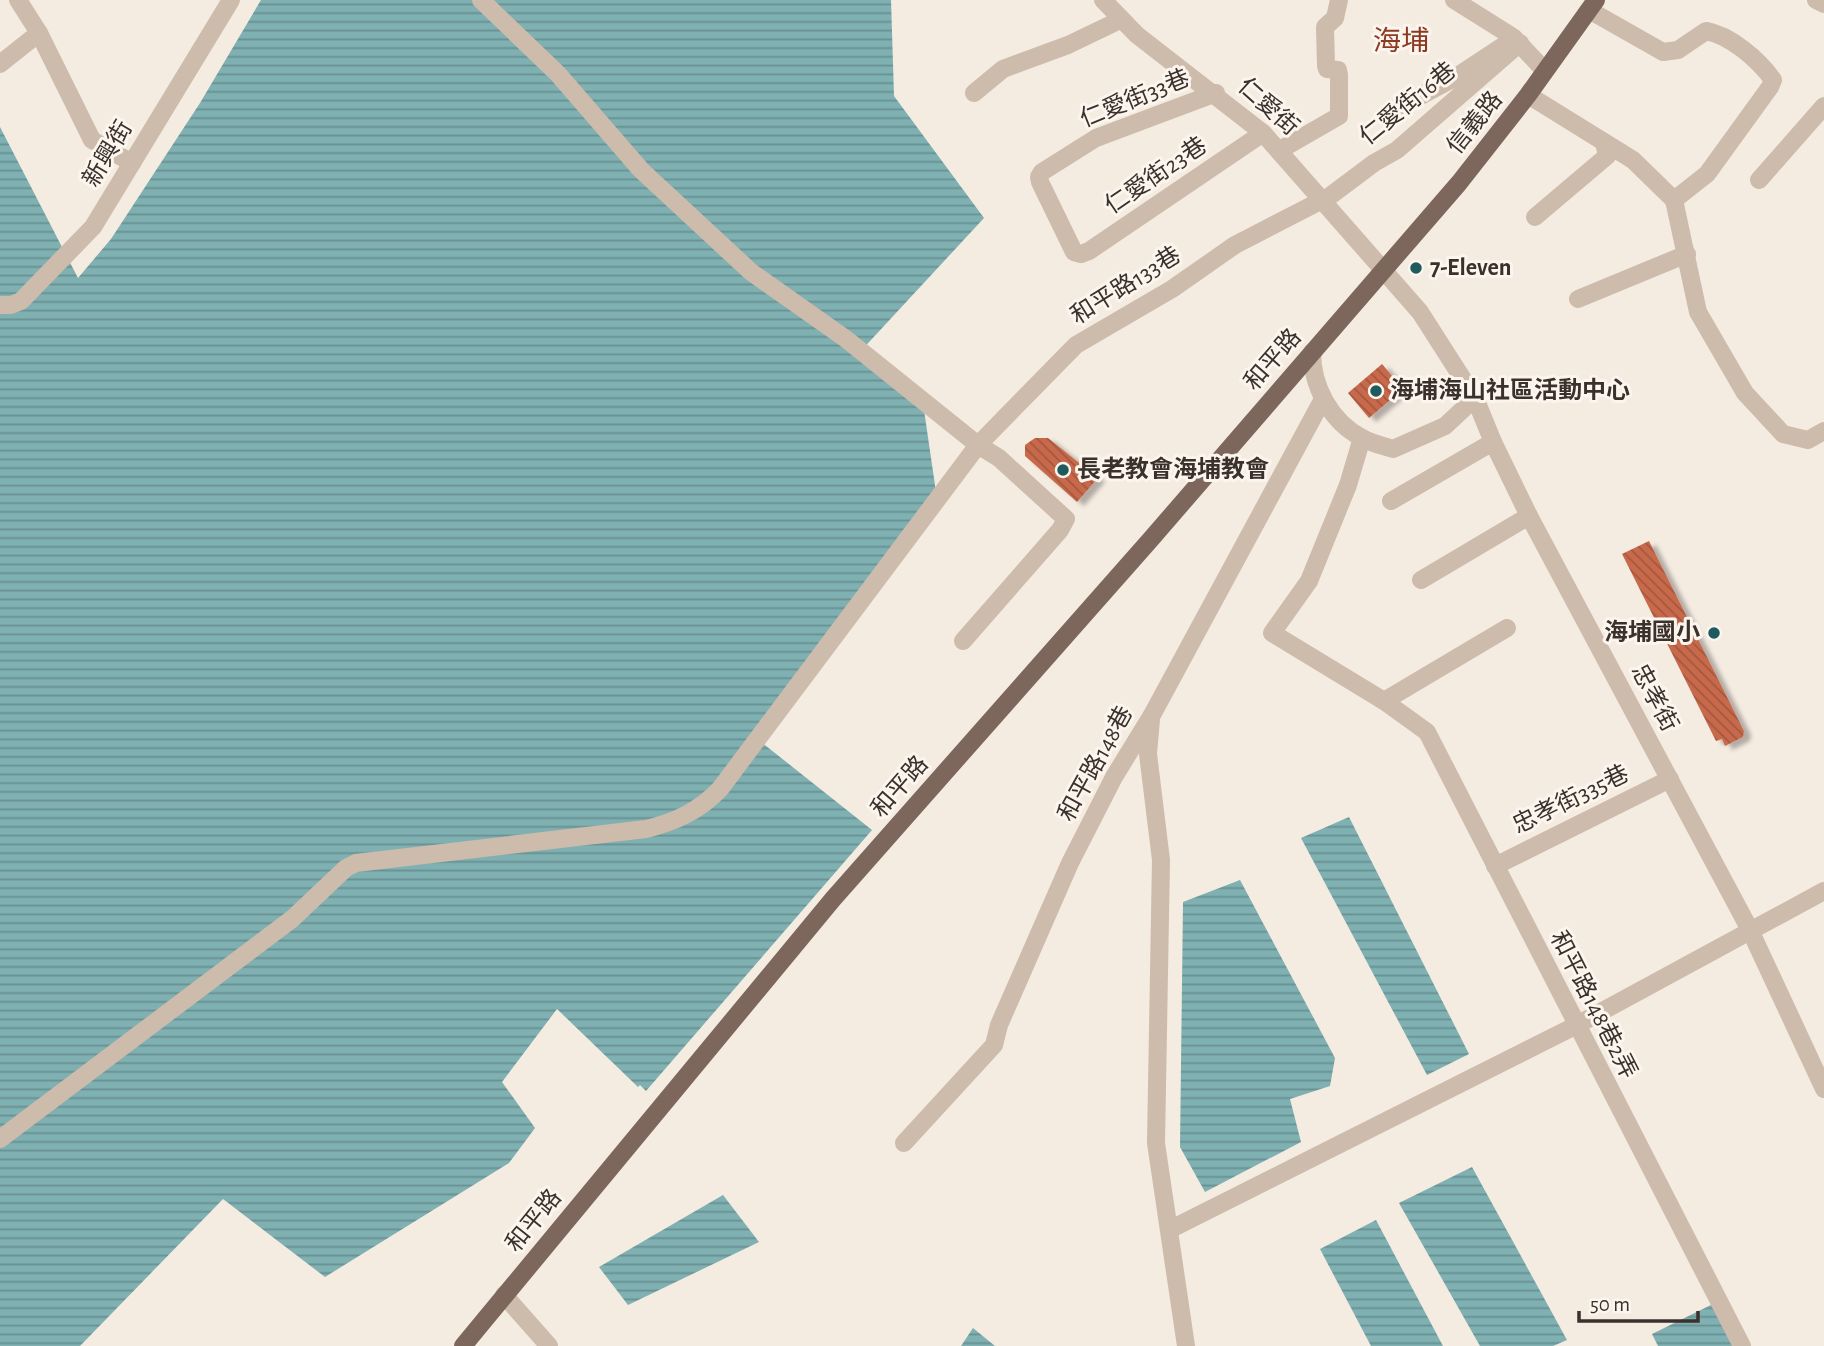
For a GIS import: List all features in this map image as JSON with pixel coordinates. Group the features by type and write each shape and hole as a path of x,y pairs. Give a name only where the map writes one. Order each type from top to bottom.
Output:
{"main road":[{"name":"信義路","path":"1384,268 1459,183 1528,95 1592,5"},
{"name":"和平路","path":"463,1346 833,899 1384,268"}],"street":[{"path":"18,0 39,33 92,140 132,163"},
{"name":"新興街","path":"0,305 21,301 65,259 93,227 231,0"},
{"path":"481,0 558,74 641,170 751,272 846,339 978,445 999,458 1066,519 1060,530 963,641"},
{"name":"仁愛街","path":"1102,0 1120,20 1216,93 1263,133 1384,268"},
{"name":"仁愛街16巷","path":"1280,150 1339,116 1339,75 1338,70 1327,69 1326,66 1325,27 1335,18 1339,0"},
{"path":"1454,0 1516,40 1545,70"},
{"path":"1816,0 1824,4"},
{"path":"1592,5 1663,52 1678,50 1706,30 1717,33 1757,62 1773,80 1770,88 1707,174 1674,200"},
{"path":"974,93 1003,69 1068,45 1120,20"},
{"path":"0,64 39,33"},
{"path":"1392,111 1456,77 1516,40"},
{"name":"仁愛街16巷","path":"1323,200 1397,150 1516,40"},
{"name":"仁愛街33巷","path":"1074,252 1038,177 1042,172 1096,138 1216,93"},
{"path":"1528,95 1644,168 1674,200 1698,312 1745,393 1783,434 1816,436"},
{"path":"1759,180 1824,106"},
{"name":"仁愛街23巷","path":"1074,252 1081,254 1088,251 1263,133"},
{"path":"1535,217 1607,156 1604,142"},
{"name":"和平路133巷","path":"0,1139 292,919 346,868 356,863 646,829 669,824 694,811 720,789 978,445 1092,333 1172,289 1235,245 1323,200"},
{"path":"1578,299 1687,254"},
{"name":"忠孝街","path":"1384,268 1420,312 1475,398 1493,442 1530,516 1750,930 1824,1089"},
{"path":"1312,352 1315,385 1340,420 1362,438 1393,449 1445,426 1475,398"},
{"name":"和平路148巷","path":"904,1143 995,1045 999,1024 1070,863 1114,777 1152,715 1323,399"},
{"name":"和平路148巷2弄","path":"1362,438 1348,485 1310,581 1272,633 1384,701 1427,732 1445,761 1575,1026 1742,1346"},
{"path":"1391,501 1493,442"},
{"path":"1421,580 1530,516"},
{"path":"1384,701 1507,628"},
{"path":"1152,715 1148,754 1161,860 1156,1143 1171,1229 1186,1346"},
{"name":"忠孝街335巷","path":"1495,866 1670,779"},
{"path":"1171,1229 1575,1026 1824,891"},
{"path":"504,1296 549,1346"}],"water":[{"path":"261,0 891,0 894,96 984,218 858,354 924,410 936,492 756,738 872,830 646,1091 640,1085 638,1087 557,1009 502,1082 535,1128 509,1163 325,1277 223,1199 80,1346 0,1346 0,127 78,278 111,239 200,103"},
{"path":"1349,817 1469,1054 1427,1075 1301,838"},
{"path":"1240,880 1335,1058 1330,1086 1290,1099 1301,1142 1205,1192 1180,1147 1183,902"},
{"path":"1472,1167 1567,1340 1553,1346 1480,1346 1399,1203"},
{"path":"723,1195 759,1242 628,1305 599,1267"},
{"path":"1376,1220 1443,1346 1371,1346 1320,1249"},
{"path":"1719,1301 1737,1346 1658,1346 1652,1334"},
{"path":"973,1328 995,1346 961,1346"}],"building":[{"name":"海埔海山社區活動中心","path":"1382,364 1403,389 1369,418 1348,393"},
{"name":"長老教會海埔教會","path":"1035,438 1048,438 1098,478 1077,502 1025,456 1025,445"},
{"path":"1649,541 1744,731 1743,737 1725,746 1722,739 1716,741 1622,554"}],"place":[{"name":"7-Eleven","path":"1416,268"},
{"name":"海埔海山社區活動中心","path":"1376,391"},
{"name":"長老教會海埔教會","path":"1063,470"},
{"name":"海埔國小","path":"1714,633"}],"district":[{"name":"海埔","path":"1401,42"}]}
